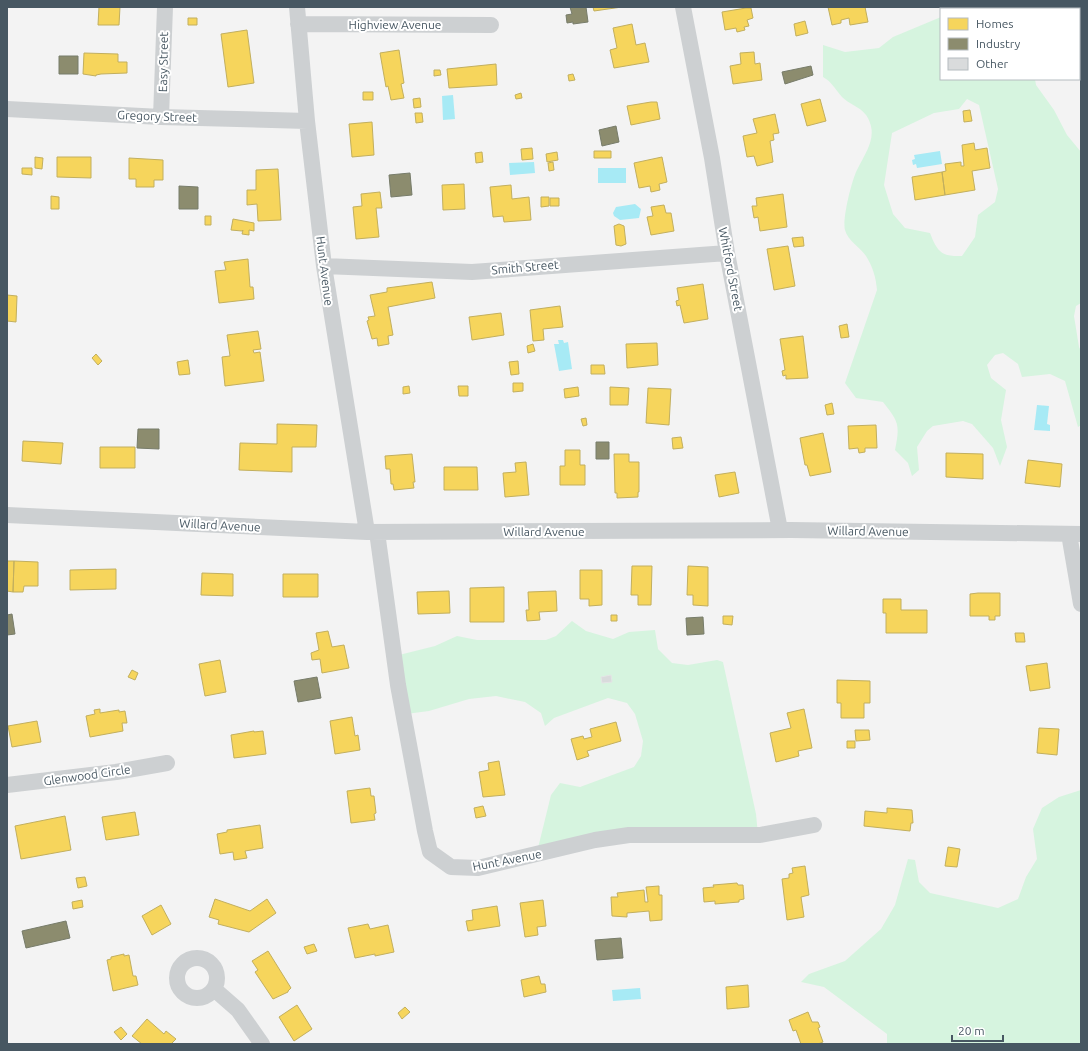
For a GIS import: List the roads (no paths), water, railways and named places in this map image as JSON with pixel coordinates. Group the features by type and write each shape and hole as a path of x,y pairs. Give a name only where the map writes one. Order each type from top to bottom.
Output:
{"street":[{"name":"Easy Street","path":"161,117 165,7"},
{"name":"Hunt Avenue","path":"297,7 307,121 324,266 398,685 430,852 451,867 478,868 588,842 629,835 760,835 814,825"},
{"name":"Whitford Street","path":"683,7 712,158 727,253 780,530"},
{"name":"Highview Avenue","path":"298,24 492,25"},
{"name":"Gregory Street","path":"7,109 161,117 307,121"},
{"name":"Smith Street","path":"324,266 472,272 727,253"},
{"name":"Willard Avenue","path":"7,515 372,532 780,530 1075,534"},
{"path":"1075,534 1081,604"},
{"name":"Glenwood Circle","path":"7,785 116,772 167,763"},
{"path":"214,989 238,1010 262,1044"}],"water":[{"path":"453,95 455,119 443,120 442,96"},
{"path":"940,151 942,164 917,168 916,164 913,165 912,160 915,159 914,155"},
{"path":"534,162 535,173 510,175 509,163"},
{"path":"598,168 626,168 626,183 598,183"},
{"path":"635,204 641,209 639,218 620,220 614,216 613,213 616,207"},
{"path":"558,340 563,340 564,343 568,342 572,369 559,371 554,344 559,344"},
{"path":"1037,405 1049,406 1047,424 1050,425 1050,431 1034,430"},
{"path":"640,988 641,999 613,1001 612,990"}]}
